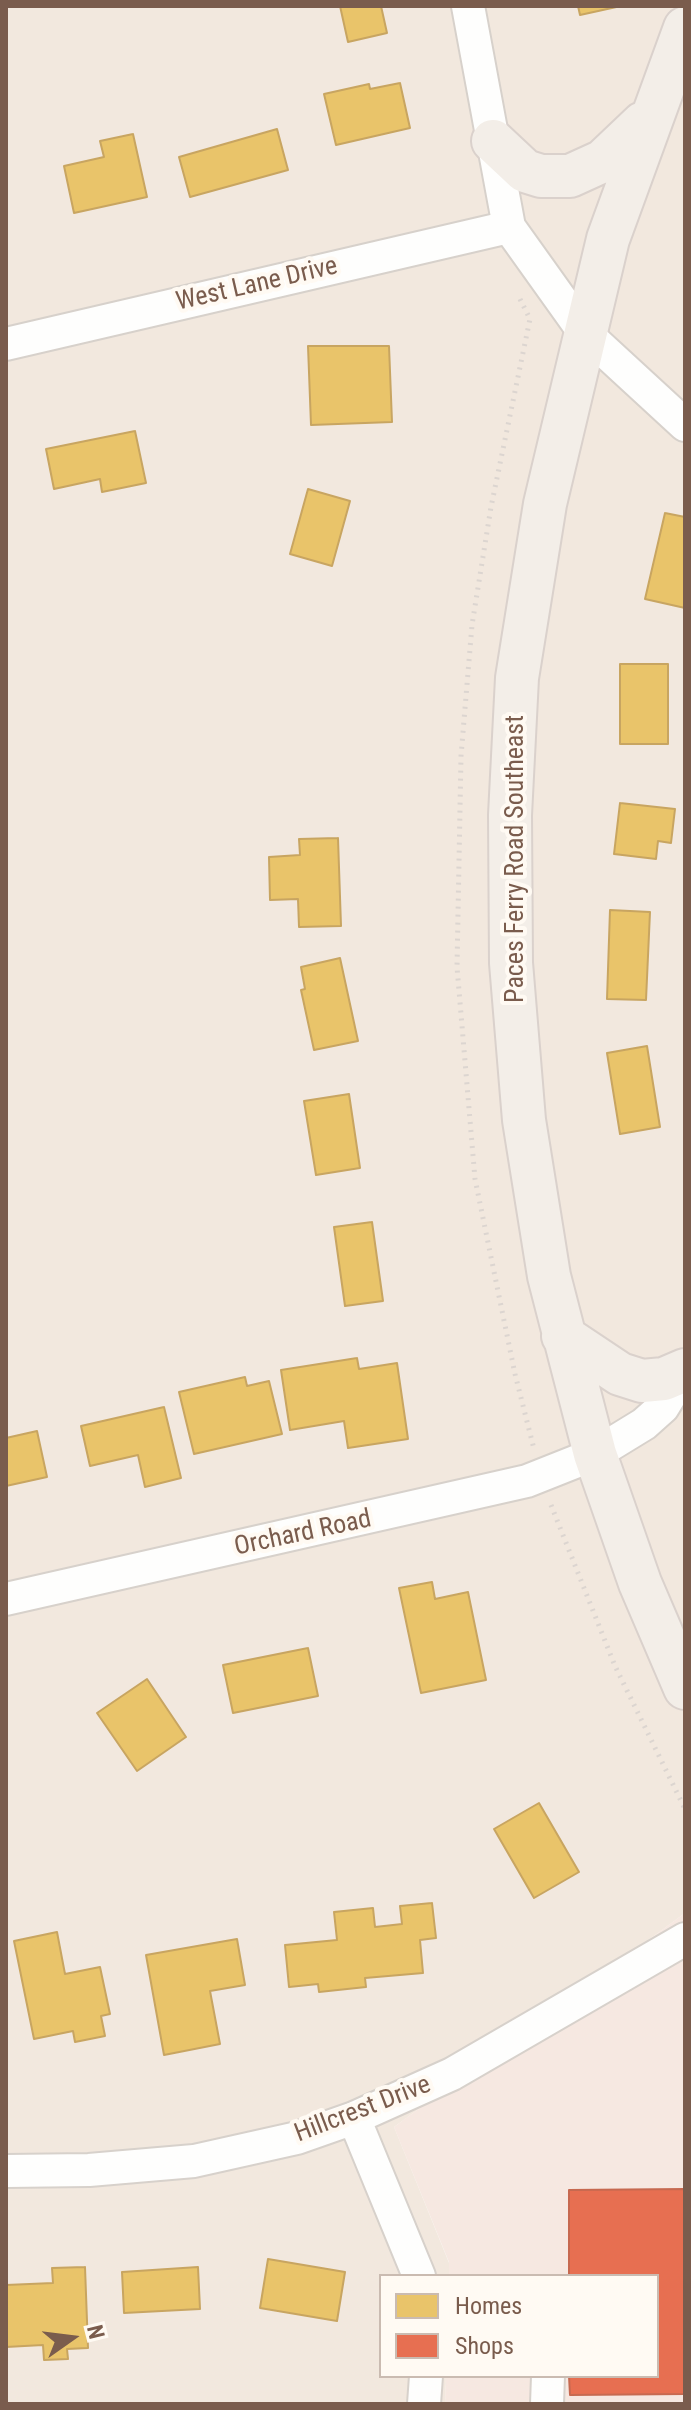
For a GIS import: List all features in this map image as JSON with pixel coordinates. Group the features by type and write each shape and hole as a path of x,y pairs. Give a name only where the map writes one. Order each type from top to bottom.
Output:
{"main road":[{"name":"Paces Ferry Road Southeast","path":"685,28 608,239 584,332 529,590 517,678 510,815 511,963 524,1120 549,1276 595,1454 640,1583 685,1688"},
{"path":"493,141 525,171 541,176 570,176 603,161 650,117"},
{"path":"563,1336 620,1374 642,1381 664,1379 685,1371"}],"street":[{"path":"468,6 509,227 584,332 685,425"},
{"name":"West Lane Drive","path":"6,344 509,227"},
{"name":"Orchard Road","path":"6,1599 503,1489 595,1454 644,1424 663,1407 685,1371"},
{"name":"Hillcrest Drive","path":"6,2171 89,2170 194,2161 297,2138 354,2118 452,2074 685,1939"},
{"path":"354,2118 418,2274"},
{"path":"424,2404 426,2378"},
{"path":"547,2404 548,2378"}],"shaded area":[{"path":"6,6 685,6 685,1913 394,2127 449,2263 449,2274 379,2274 379,2378 446,2378 445,2404 6,2404"},
{"path":"685,1913 685,2404 445,2404 446,2378 659,2378 659,2274 449,2274 449,2262 394,2127"}],"building: Homes":[{"path":"340,6 381,6 387,33 348,42"},
{"path":"578,6 621,6 580,15"},
{"path":"400,83 410,128 336,145 324,94 369,84 370,89"},
{"path":"277,129 288,170 190,197 179,157"},
{"path":"133,134 147,197 74,213 64,166 104,157 100,141"},
{"path":"308,346 389,346 392,422 311,425"},
{"path":"135,431 146,483 102,492 100,479 54,489 46,449"},
{"path":"308,489 350,501 332,566 290,554"},
{"path":"665,513 685,517 685,608 645,599"},
{"path":"620,664 668,664 668,744 620,744"},
{"path":"620,803 675,809 671,843 658,841 656,859 614,854"},
{"path":"338,838 341,926 299,927 298,899 270,900 269,857 300,855 299,839"},
{"path":"610,910 650,912 646,1000 607,999"},
{"path":"340,958 358,1041 314,1050 301,990 305,989 301,967"},
{"path":"647,1046 660,1127 620,1134 607,1053"},
{"path":"349,1094 360,1168 316,1175 304,1101"},
{"path":"372,1222 383,1301 345,1306 334,1227"},
{"path":"357,1358 359,1369 397,1363 408,1439 348,1448 344,1421 290,1430 281,1370"},
{"path":"245,1377 247,1386 269,1381 282,1434 194,1454 179,1392"},
{"path":"164,1407 181,1478 145,1487 138,1455 90,1466 81,1426"},
{"path":"37,1431 47,1477 6,1486 6,1438"},
{"path":"432,1582 435,1599 468,1592 486,1680 421,1693 399,1588"},
{"path":"308,1648 318,1696 233,1713 223,1665"},
{"path":"147,1679 186,1737 137,1771 97,1713"},
{"path":"539,1803 579,1872 534,1898 494,1829"},
{"path":"432,1903 436,1938 420,1940 423,1973 365,1978 366,1987 319,1992 318,1984 289,1987 285,1945 337,1940 334,1912 373,1908 375,1927 402,1924 400,1906"},
{"path":"57,1932 65,1974 100,1967 110,2014 101,2016 105,2036 75,2042 73,2031 34,2039 14,1941"},
{"path":"237,1939 245,1985 210,1991 220,2044 164,2055 146,1955"},
{"path":"268,2259 345,2272 337,2321 260,2308"},
{"path":"85,2267 88,2348 67,2349 68,2359 44,2360 43,2345 6,2347 6,2285 53,2283 52,2268"},
{"path":"198,2267 200,2309 124,2313 122,2272"}],"building: Shops":[{"path":"685,2189 685,2394 570,2395 569,2378 659,2378 659,2274 569,2274 569,2190"}]}
